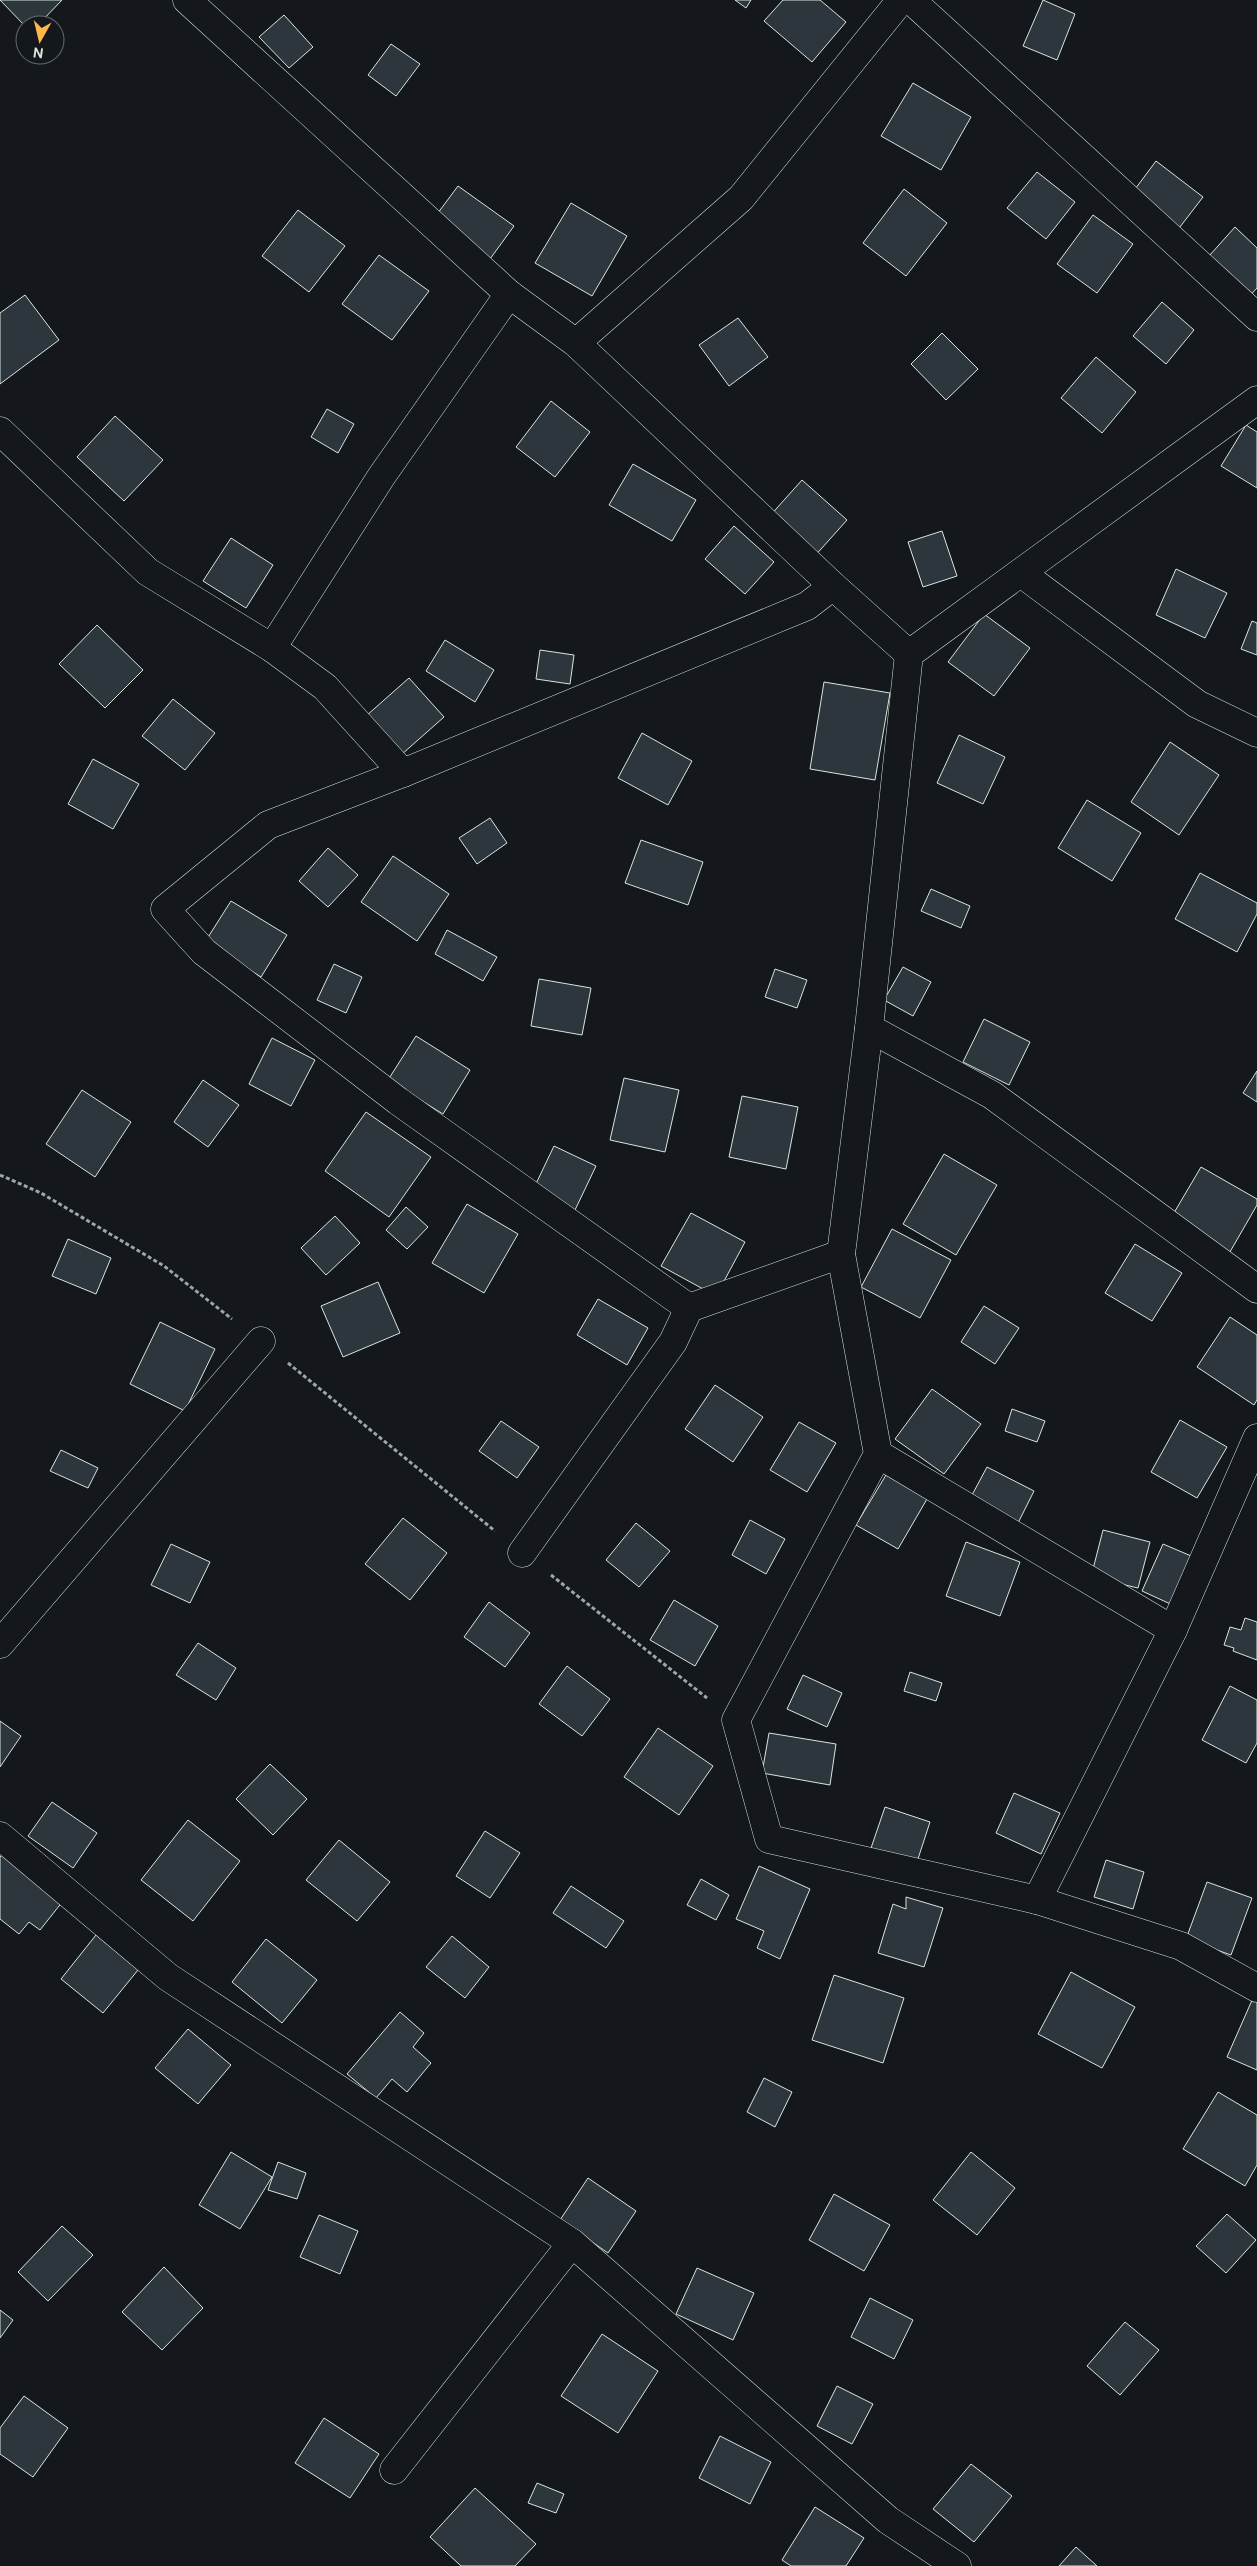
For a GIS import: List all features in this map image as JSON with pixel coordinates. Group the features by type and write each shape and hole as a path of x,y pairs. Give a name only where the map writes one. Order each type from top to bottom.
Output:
{"street":[{"path":"187,0 509,294 576,343 833,586 909,654"},
{"path":"576,343 741,198 901,0"},
{"path":"911,0 1257,317"},
{"path":"272,648 381,477 509,294"},
{"path":"1257,400 909,654 869,1028 841,1254 878,1454 736,1720 769,1839 1037,1900 1181,1946 1257,1988"},
{"path":"0,431 148,572 272,648 325,687 403,773"},
{"path":"1021,573 1198,704 1257,733"},
{"path":"689,1308 398,1101 204,952 165,909 268,825 403,773 807,606 833,586"},
{"path":"869,1028 992,1095 1257,1289"},
{"path":"522,1553 673,1342 689,1308 841,1254"},
{"path":"0,1644 260,1341"},
{"path":"1037,1900 1173,1630 1257,1438"},
{"path":"878,1454 1173,1630"},
{"path":"0,1836 168,1977 572,2243 888,2520 957,2566"},
{"path":"394,2470 572,2243"}],"path":[{"path":"0,1175 40,1193 164,1266 260,1341 522,1553 736,1720"}],"building":[{"path":"0,0 62,0 48,15 15,16"},
{"path":"735,0 751,0 746,8"},
{"path":"783,0 820,0 846,22 812,62 764,21"},
{"path":"1043,0 1075,14 1057,60 1023,46"},
{"path":"284,15 313,47 289,68 259,37"},
{"path":"391,44 420,64 396,96 368,75"},
{"path":"913,83 971,117 941,170 881,136"},
{"path":"1156,161 1203,197 1173,236 1127,200"},
{"path":"1037,172 1075,202 1046,239 1007,208"},
{"path":"458,186 514,226 482,270 426,229"},
{"path":"904,189 947,223 906,276 863,243"},
{"path":"571,203 627,236 592,296 535,263"},
{"path":"298,210 345,246 309,292 262,256"},
{"path":"1093,215 1133,244 1097,293 1057,264"},
{"path":"1235,227 1257,248 1257,288 1243,303 1201,265"},
{"path":"379,255 429,291 392,340 342,304"},
{"path":"25,295 59,340 0,384 0,313"},
{"path":"1162,302 1194,330 1166,364 1133,336"},
{"path":"738,318 768,357 729,386 699,345"},
{"path":"942,333 978,369 946,400 911,364"},
{"path":"1096,357 1136,392 1102,433 1061,398"},
{"path":"551,401 590,432 555,477 516,447"},
{"path":"327,409 354,424 338,453 311,437"},
{"path":"115,416 163,460 124,501 77,457"},
{"path":"1246,425 1257,432 1257,488 1221,466"},
{"path":"633,464 696,500 672,541 609,505"},
{"path":"802,480 847,520 813,558 768,518"},
{"path":"734,526 774,562 745,594 705,559"},
{"path":"942,531 957,576 923,587 908,542"},
{"path":"231,538 273,565 246,608 203,581"},
{"path":"1176,569 1227,593 1205,638 1156,615"},
{"path":"984,614 1030,648 994,696 948,662"},
{"path":"1252,621 1257,623 1257,655 1241,649"},
{"path":"97,625 143,670 105,708 59,664"},
{"path":"445,640 494,670 475,702 426,671"},
{"path":"540,650 574,655 570,684 536,679"},
{"path":"409,678 444,717 401,755 366,716"},
{"path":"824,682 890,693 875,780 810,769"},
{"path":"173,699 215,733 185,770 142,736"},
{"path":"642,733 692,761 668,805 618,778"},
{"path":"959,735 1005,757 983,804 937,783"},
{"path":"1170,742 1219,775 1179,835 1131,802"},
{"path":"93,759 139,784 113,829 68,804"},
{"path":"1087,800 1141,833 1112,881 1058,848"},
{"path":"490,818 507,843 477,864 459,838"},
{"path":"641,840 703,862 688,905 625,883"},
{"path":"328,848 358,875 328,907 299,881"},
{"path":"393,856 449,894 417,941 361,902"},
{"path":"1200,873 1257,903 1257,914 1237,952 1175,919"},
{"path":"931,889 970,906 961,928 921,911"},
{"path":"231,901 287,935 261,977 205,942"},
{"path":"447,930 497,957 483,981 435,954"},
{"path":"334,964 362,977 346,1013 317,1000"},
{"path":"903,967 931,982 913,1016 884,1000"},
{"path":"775,969 807,980 797,1008 765,997"},
{"path":"539,979 591,988 582,1035 531,1026"},
{"path":"984,1019 1030,1042 1009,1085 963,1062"},
{"path":"416,1036 470,1070 443,1114 388,1080"},
{"path":"272,1038 315,1060 291,1106 249,1084"},
{"path":"1257,1071 1257,1102 1243,1093"},
{"path":"624,1078 679,1090 665,1152 610,1140"},
{"path":"203,1080 239,1105 208,1147 174,1122"},
{"path":"82,1090 131,1122 95,1177 46,1144"},
{"path":"742,1096 798,1107 786,1169 729,1157"},
{"path":"366,1112 431,1157 389,1217 325,1171"},
{"path":"554,1146 596,1166 575,1210 533,1190"},
{"path":"944,1154 997,1185 956,1255 903,1224"},
{"path":"1201,1167 1257,1199 1257,1205 1227,1257 1168,1223"},
{"path":"467,1204 518,1234 484,1293 432,1263"},
{"path":"406,1207 428,1227 407,1249 386,1230"},
{"path":"691,1213 745,1242 716,1296 661,1266"},
{"path":"335,1216 360,1243 326,1275 301,1248"},
{"path":"892,1229 951,1260 920,1318 861,1287"},
{"path":"68,1239 111,1258 96,1294 52,1276"},
{"path":"1135,1244 1182,1273 1152,1321 1105,1293"},
{"path":"378,1282 400,1333 343,1357 321,1306"},
{"path":"598,1299 648,1328 627,1365 577,1335"},
{"path":"984,1306 1019,1328 995,1364 961,1342"},
{"path":"1230,1317 1257,1335 1257,1400 1254,1405 1197,1367"},
{"path":"160,1322 215,1349 185,1411 130,1384"},
{"path":"715,1385 763,1417 733,1462 685,1429"},
{"path":"932,1389 981,1424 944,1474 895,1439"},
{"path":"1012,1409 1045,1421 1037,1442 1005,1431"},
{"path":"1180,1420 1227,1447 1197,1498 1151,1472"},
{"path":"501,1421 539,1447 517,1478 479,1451"},
{"path":"799,1422 836,1443 807,1492 770,1470"},
{"path":"61,1450 98,1468 88,1488 50,1471"},
{"path":"987,1467 1034,1491 1012,1535 964,1510"},
{"path":"886,1475 927,1499 898,1549 856,1525"},
{"path":"403,1518 447,1553 410,1600 365,1564"},
{"path":"750,1520 785,1539 766,1574 732,1555"},
{"path":"636,1523 670,1551 639,1587 606,1560"},
{"path":"1103,1530 1150,1542 1138,1588 1091,1577"},
{"path":"966,1542 1020,1562 1000,1616 946,1596"},
{"path":"171,1544 210,1562 190,1603 151,1585"},
{"path":"1163,1544 1210,1564 1188,1612 1142,1591"},
{"path":"674,1600 718,1626 695,1666 650,1640"},
{"path":"489,1602 530,1633 505,1667 464,1637"},
{"path":"1245,1618 1257,1622 1257,1660 1233,1651 1234,1648 1224,1645 1230,1627 1241,1630"},
{"path":"198,1643 236,1668 216,1700 176,1675"},
{"path":"567,1666 610,1699 582,1736 539,1704"},
{"path":"910,1672 942,1683 936,1701 904,1691"},
{"path":"803,1675 842,1693 827,1727 787,1709"},
{"path":"1230,1686 1257,1700 1257,1743 1246,1763 1202,1740"},
{"path":"0,1721 21,1736 0,1767"},
{"path":"658,1728 713,1766 679,1815 624,1777"},
{"path":"769,1733 836,1744 830,1785 762,1773"},
{"path":"270,1764 307,1799 273,1835 236,1799"},
{"path":"1014,1793 1060,1813 1041,1854 996,1833"},
{"path":"52,1802 97,1833 73,1868 28,1836"},
{"path":"885,1807 930,1822 915,1868 869,1854"},
{"path":"188,1820 240,1861 193,1921 141,1880"},
{"path":"485,1831 520,1853 490,1898 456,1876"},
{"path":"339,1840 390,1882 357,1921 306,1880"},
{"path":"2,1855 63,1901 40,1930 29,1922 19,1934 0,1919 0,1857"},
{"path":"1106,1860 1144,1872 1133,1909 1094,1897"},
{"path":"759,1866 810,1889 780,1959 757,1948 764,1931 736,1919"},
{"path":"701,1879 729,1895 716,1920 687,1905"},
{"path":"1207,1882 1252,1898 1231,1955 1186,1939"},
{"path":"571,1886 624,1921 606,1948 553,1913"},
{"path":"906,1897 943,1908 924,1967 878,1953 893,1904 906,1909"},
{"path":"96,1935 138,1970 103,2013 61,1979"},
{"path":"452,1936 489,1967 465,1998 426,1967"},
{"path":"266,1939 317,1980 282,2023 232,1982"},
{"path":"1071,1972 1135,2007 1102,2068 1038,2034"},
{"path":"834,1975 904,1998 883,2063 812,2040"},
{"path":"1253,1998 1257,2000 1257,2070 1227,2057"},
{"path":"400,2012 424,2033 413,2047 431,2063 407,2092 392,2079 376,2098 347,2074"},
{"path":"188,2029 231,2065 198,2104 155,2068"},
{"path":"764,2078 792,2092 775,2127 747,2112"},
{"path":"1218,2092 1257,2115 1257,2165 1245,2186 1183,2149"},
{"path":"231,2152 272,2177 240,2229 199,2205"},
{"path":"971,2152 1015,2188 977,2235 933,2200"},
{"path":"278,2162 306,2173 297,2199 268,2190"},
{"path":"588,2178 636,2211 608,2253 560,2220"},
{"path":"834,2194 890,2225 864,2271 809,2240"},
{"path":"1227,2214 1256,2240 1226,2273 1196,2246"},
{"path":"319,2215 358,2231 340,2274 300,2257"},
{"path":"62,2226 93,2255 48,2301 18,2272"},
{"path":"164,2267 203,2308 162,2350 122,2312"},
{"path":"697,2268 754,2293 733,2340 676,2314"},
{"path":"870,2298 913,2320 894,2359 851,2337"},
{"path":"0,2310 13,2320 0,2338"},
{"path":"1125,2322 1159,2350 1120,2395 1087,2366"},
{"path":"602,2334 658,2371 618,2433 561,2396"},
{"path":"837,2386 873,2404 852,2444 817,2426"},
{"path":"24,2396 68,2428 33,2477 0,2454 0,2428"},
{"path":"324,2418 379,2454 350,2498 295,2463"},
{"path":"720,2436 771,2462 750,2504 699,2478"},
{"path":"971,2464 1012,2496 974,2542 933,2509"},
{"path":"537,2483 564,2494 556,2513 528,2503"},
{"path":"475,2488 536,2544 515,2566 461,2566 430,2537"},
{"path":"815,2507 864,2538 846,2566 791,2566 782,2560"},
{"path":"1076,2547 1097,2566 1059,2566"}]}
